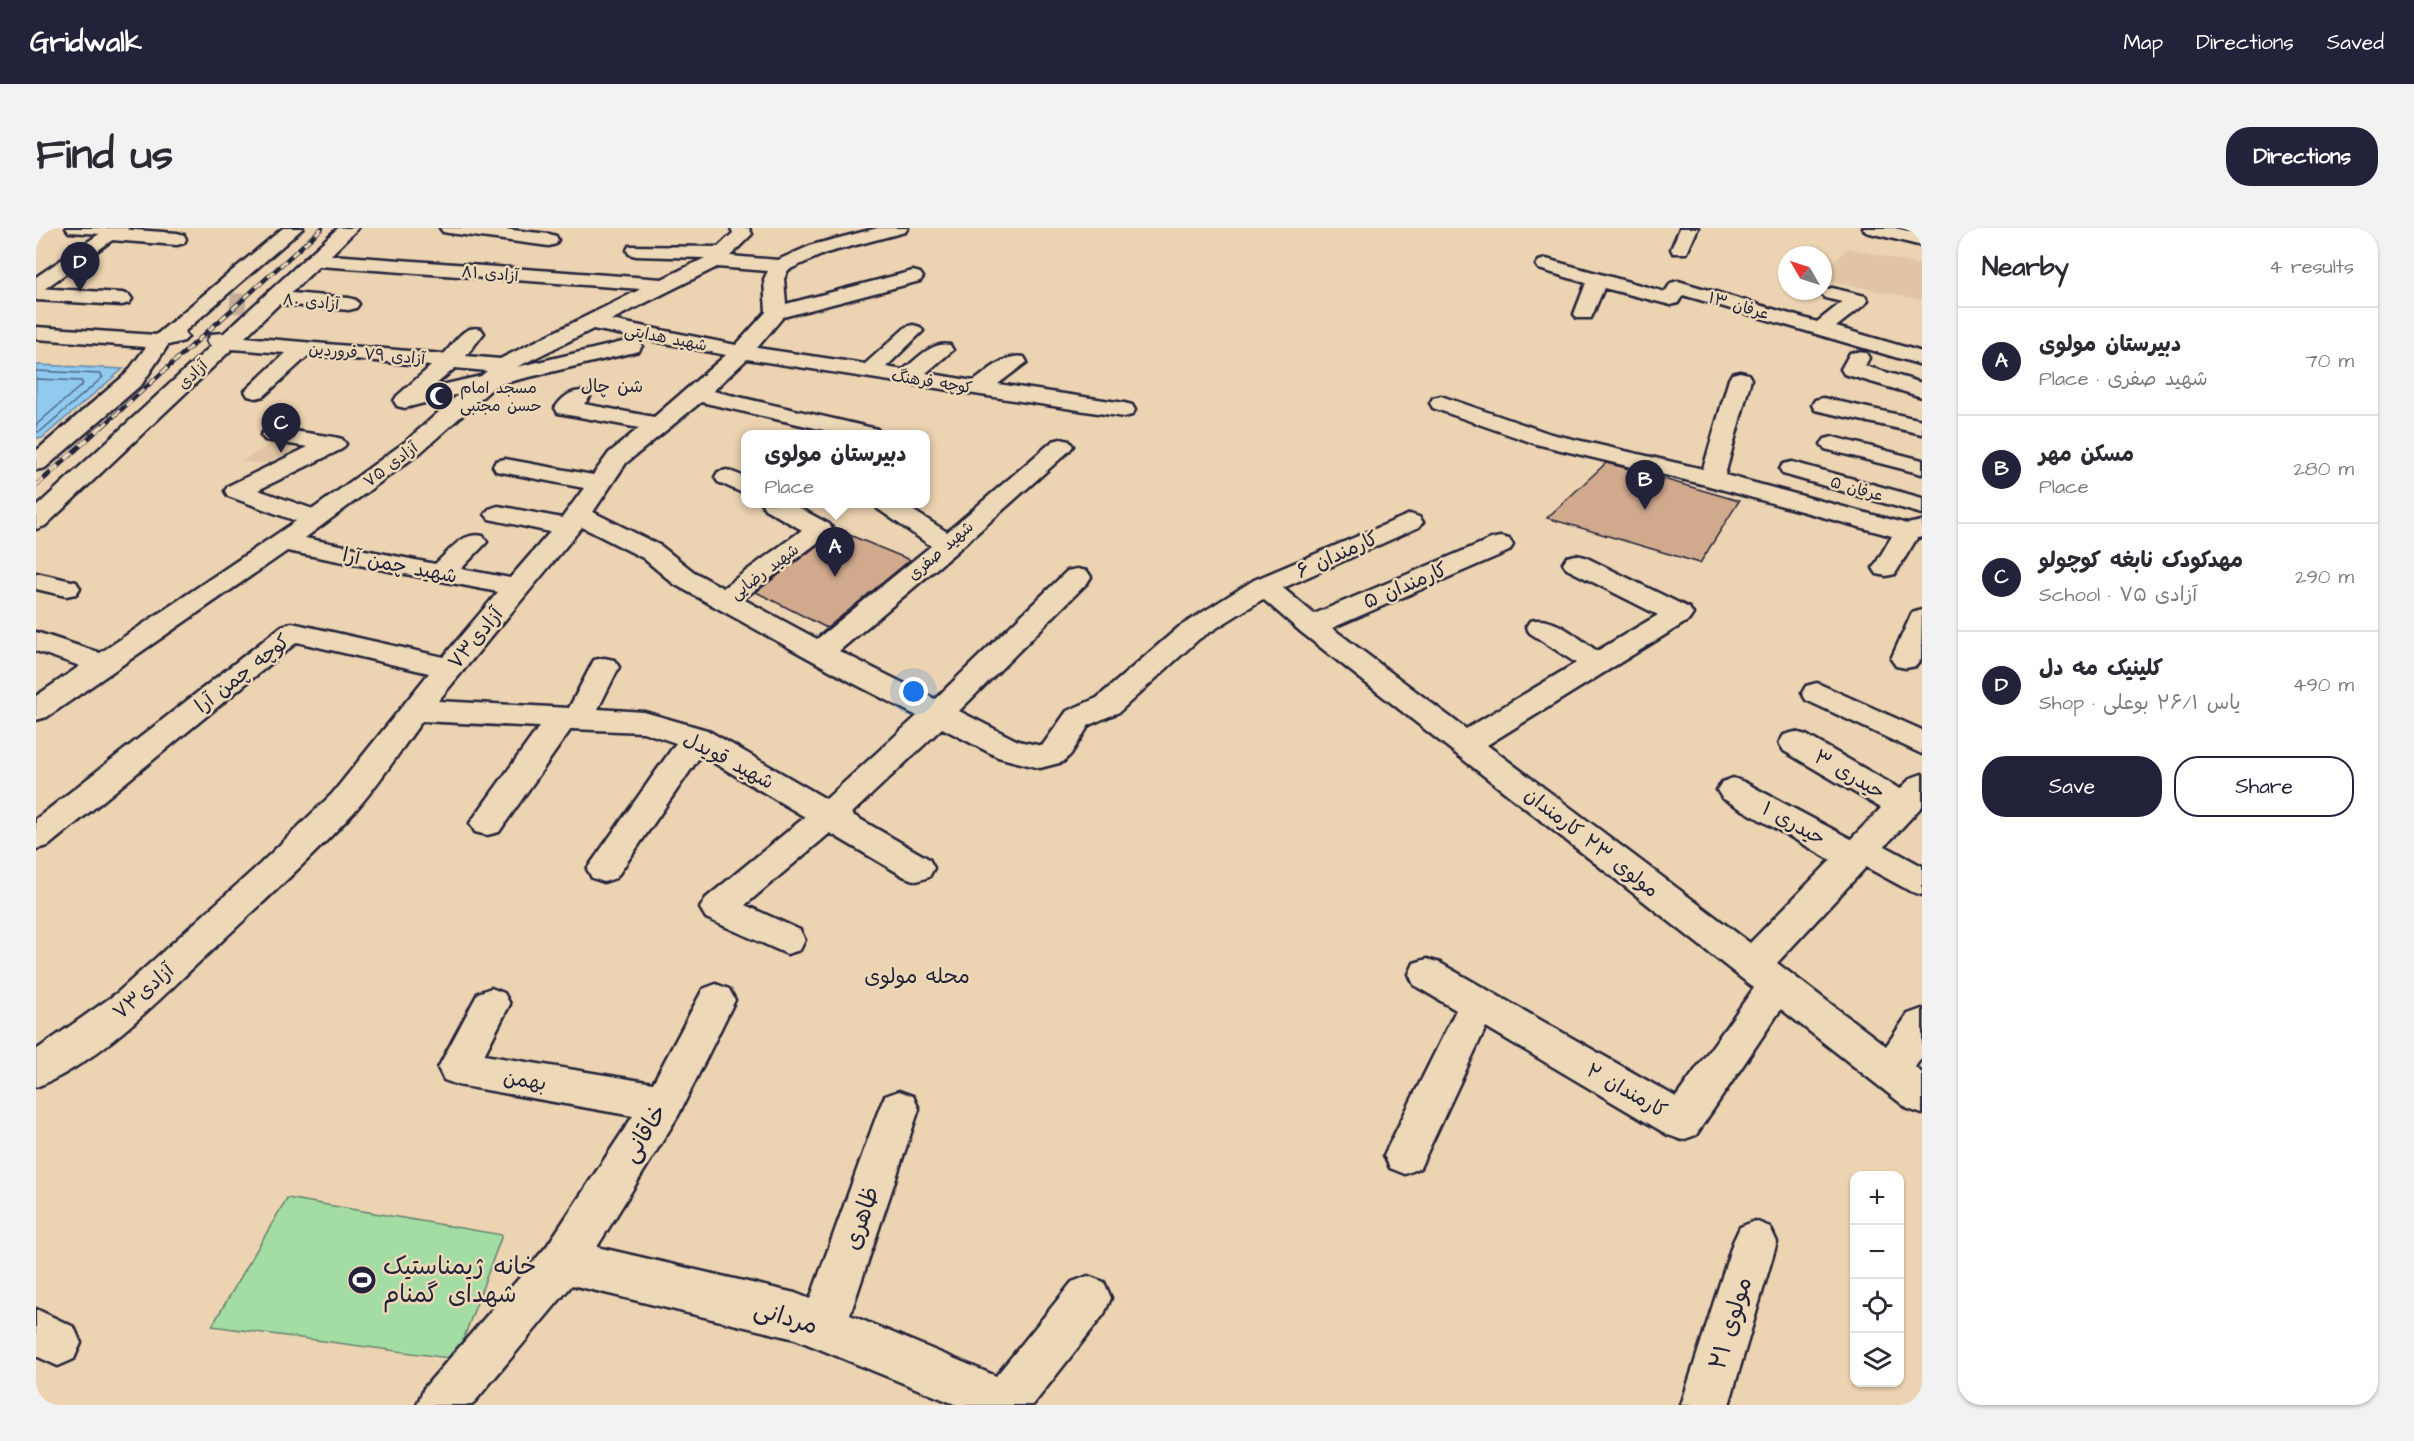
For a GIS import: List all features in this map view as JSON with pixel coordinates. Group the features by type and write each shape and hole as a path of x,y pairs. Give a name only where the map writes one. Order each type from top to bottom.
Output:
{"street":[{"path":"75,228 177,239"},
{"path":"36,463 134,379 169,339 294,228"},
{"name":"آزادی","path":"36,521 349,228"},
{"path":"449,228 549,240"},
{"path":"636,250 718,257 780,266 819,249 899,228"},
{"path":"1680,249 1689,228"},
{"path":"1872,228 1922,240"},
{"path":"36,271 107,230"},
{"path":"36,286 107,230"},
{"path":"694,237 741,232"},
{"name":"آزادی ۷۵","path":"36,710 316,519 413,447 511,361 718,257 741,232"},
{"name":"آزادی ۸۱","path":"315,260 666,285"},
{"name":"عرفان ۱۳","path":"1546,265 1597,280 1668,308 1678,287 1922,359"},
{"path":"780,266 774,279 776,313 913,277"},
{"path":"1584,314 1597,280"},
{"path":"36,294 122,299"},
{"path":"1832,294 1858,300 1878,308"},
{"name":"آزادی ۸۰","path":"274,298 349,304"},
{"path":"1821,329 1858,300"},
{"path":"36,333 169,339 210,310 238,303 251,306 218,337 218,341 228,341"},
{"name":"آزادی۷۳","path":"36,1070 60,1056 130,1004 272,873 344,802 414,710 572,521 617,458 697,394 741,352 776,313"},
{"name":"شهید هدایتی","path":"590,322 741,352"},
{"path":"870,371 913,331"},
{"path":"474,333 450,361 405,401 626,352 661,336"},
{"name":"آزادی ۷۹ فروردین","path":"228,341 506,366"},
{"path":"256,391 304,348"},
{"path":"908,377 942,350"},
{"name":"کوچه فرهنگ","path":"741,352 1124,410"},
{"path":"1858,358 1852,369 1922,390"},
{"path":"978,388 1016,362"},
{"path":"1712,479 1740,379"},
{"path":"697,394 848,430"},
{"path":"579,397 566,408 658,425"},
{"path":"1441,403 1544,440 1712,479 1914,531 1886,568"},
{"path":"1823,405 1922,427"},
{"path":"273,435 334,444 237,491 316,519"},
{"path":"1833,444 1922,467"},
{"name":"شهید صفری","path":"819,652 948,545 1060,446"},
{"path":"505,466 599,483"},
{"name":"عرفان ۵","path":"1792,469 1922,506"},
{"name":"شهید رضایی","path":"724,600 820,529 781,508"},
{"path":"893,508 948,545"},
{"path":"498,514 572,521 652,552 684,578 938,714"},
{"name":"کارمندان ۶","path":"938,714 1009,749 1040,757 1052,754 1060,746 1066,732 1078,718 1108,705 1190,633 1264,586 1410,522"},
{"name":"شهید چمن آرا","path":"283,542 517,588"},
{"path":"441,573 474,542"},
{"name":"کارمندان ۵","path":"1311,626 1500,545"},
{"path":"1464,744 1680,614 1576,563"},
{"path":"787,940 718,908 828,816 938,714 1077,577"},
{"path":"36,581 66,588"},
{"name":"مولوی ۲۳ کارمندان","path":"1264,586 1311,626 1922,1096"},
{"path":"1540,627 1597,664"},
{"name":"کوچه چمن آرا","path":"36,837 292,632 449,668"},
{"path":"36,641 104,664"},
{"path":"487,823 570,718 604,668"},
{"path":"1817,693 1922,743"},
{"name":"شهید قویدل","path":"414,710 644,722 696,738 917,867"},
{"path":"604,869 696,738"},
{"name":"حیدری ۳","path":"1795,743 1913,796"},
{"name":"حیدری ۱","path":"1733,790 1922,882"},
{"path":"1765,975 1859,853 1913,796"},
{"name":"کارمندان ۲","path":"1427,974 1682,1122 1765,975"},
{"name":"خاقانی","path":"441,1405 562,1261 664,1103 716,1000"},
{"name":"بهمن","path":"491,1004 458,1068 664,1103"},
{"path":"1405,1155 1478,1004"},
{"path":"1890,1072 1922,1025"},
{"name":"ظاهری","path":"823,1328 899,1109"},
{"name":"مولوی ۲۱","path":"1705,1405 1755,1242"},
{"name":"مردانی","path":"562,1261 795,1316 973,1388 1001,1405"},
{"path":"1001,1405 1088,1298"}],"shaded area":[{"path":"1849,248 1922,266 1922,300 1832,281 1832,262"},
{"path":"273,442 325,445 285,464 241,462"}],"green space":[{"name":"خانه ژیمناستیک شهدای گمنام","path":"287,1198 502,1235 456,1359 212,1326"}],"water":[{"path":"38,365 123,369 42,438 36,438 36,367"}],"building":[{"path":"1606,463 1739,501 1700,563 1547,518"},
{"path":"835,529 910,560 827,628 756,592 830,536"}],"tunnel":[{"path":"230,303 246,304"}],"railway":[{"path":"102,427 322,228"},
{"path":"36,486 103,425"}],"place":[{"name":"کلینیک مه دل","path":"80,292"},
{"name":"مسجد امام حسن مجتبی","path":"439,396"},
{"name":"مهدکودک نابغه کوچولو","path":"281,453"},
{"name":"مسکن مهر","path":"1645,510"},
{"name":"دبیرستان مولوی","path":"835,577"},
{"name":"خانه ژیمناستیک شهدای گمنام","path":"362,1280"}],"district":[{"name":"شن چال","path":"612,386"},
{"name":"محله مولوی","path":"917,976"}]}
